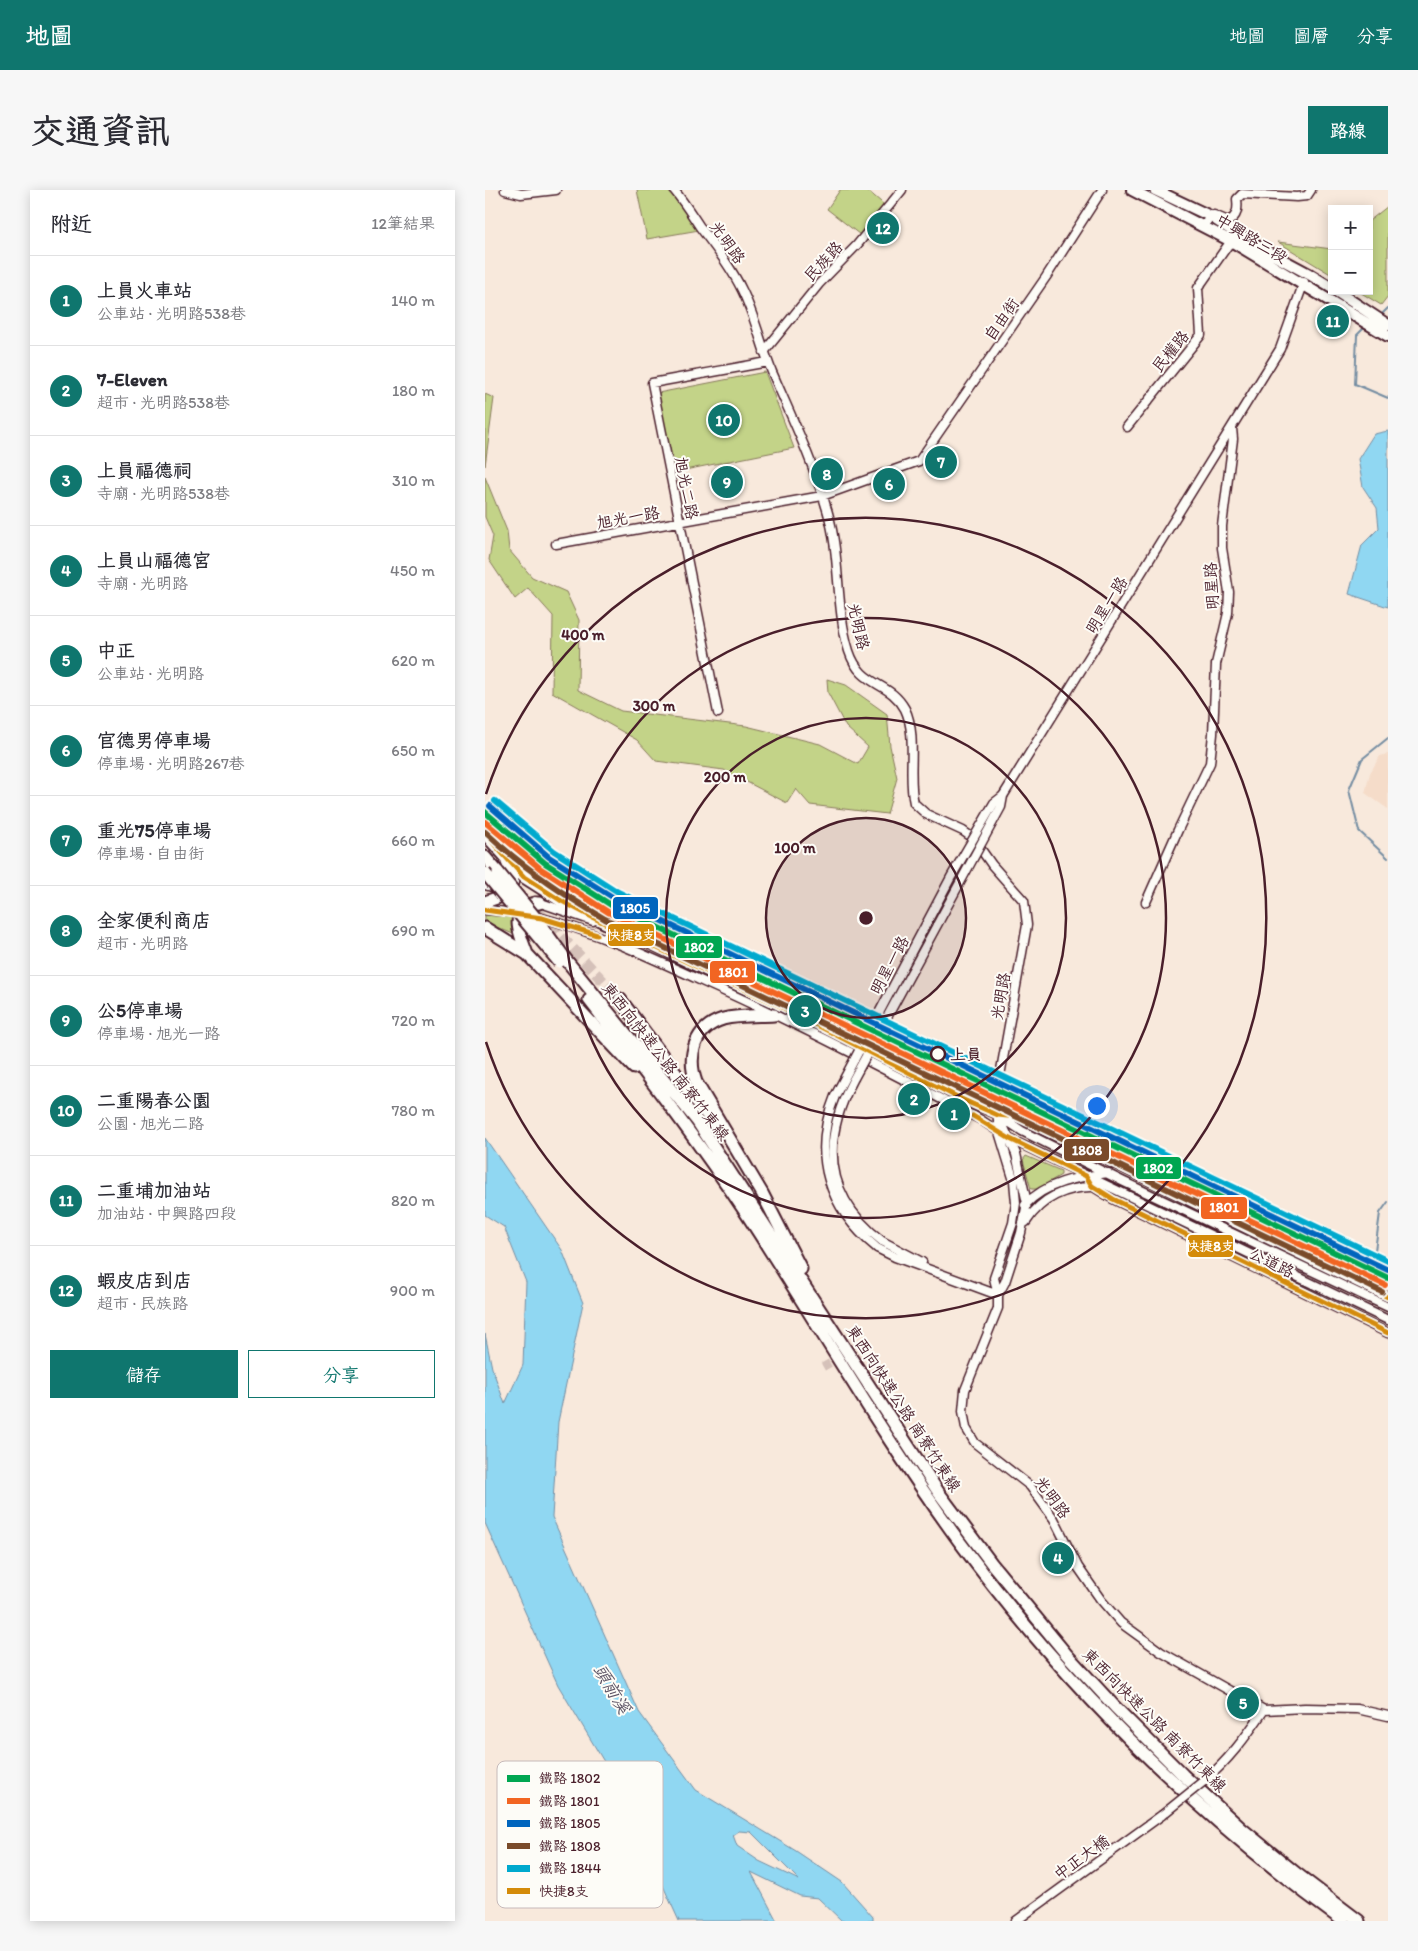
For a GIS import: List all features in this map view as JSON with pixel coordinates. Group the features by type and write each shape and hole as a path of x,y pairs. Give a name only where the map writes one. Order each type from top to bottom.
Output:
{"highway":[{"path":"485,834 524,877 531,882 559,900 628,934"},
{"path":"485,902 511,893 513,874 504,854"},
{"name":"東西向快速公路 南寮竹東線","path":"485,857 534,916 563,962 683,1122 745,1211 882,1430 959,1540 1001,1595 1100,1708 1154,1763 1213,1816 1307,1895 1343,1921"},
{"name":"東西向快速公路 南寮竹東線","path":"485,873 697,1121 939,1493 992,1564 1067,1655 1183,1776 1290,1868 1359,1921"},
{"path":"527,954 518,928 519,912 524,905 539,902"},
{"path":"485,928 527,954 683,1122"},
{"path":"620,999 740,1158"},
{"path":"774,1015 733,1017 714,1023 700,1036 692,1052 692,1068 696,1082 766,1201 822,1313"}],"main road":[{"name":"中興路三段","path":"1132,190 1231,241 1388,336"},
{"name":"中興路三段","path":"1155,190 1209,216 1255,245 1328,286"},
{"path":"1342,295 1388,325"}],"street":[{"path":"505,190 521,194 556,190"},
{"name":"光明路","path":"674,190 731,269 743,291 764,352 803,442 828,514 838,576 839,597 850,652 857,669 869,680 888,690 898,699 906,712 911,739 914,803 926,814 963,831 973,838 992,865 1020,894 1026,908 1027,925 997,1092 998,1115 1005,1136 1014,1181 1016,1203 1013,1223 994,1278 998,1294 998,1308 965,1390 963,1411 966,1428 970,1436 981,1448 1030,1486 1054,1519 1078,1567 1101,1600 1121,1623 1161,1652 1264,1710"},
{"path":"682,200 685,190"},
{"name":"民族路","path":"764,352 819,284 857,245 902,190"},
{"name":"自由街","path":"919,461 1047,277 1102,190"},
{"path":"1204,226 1209,216 1214,215 1228,221 1232,219 1237,213 1237,199 1242,194 1297,197 1307,196 1311,190"},
{"name":"民權路","path":"1127,427 1201,335 1198,288 1237,232"},
{"name":"明星路","path":"1147,902 1210,763 1216,664 1227,613 1229,592 1222,526 1233,438 1232,428 1280,349 1302,285 1309,274"},
{"name":"旭光二路","path":"718,713 653,384 768,362"},
{"name":"明星一路","path":"998,1294 895,1257 850,1223 839,1207 827,1172 824,1151 828,1113 835,1096 951,877 994,803 1003,796 1232,428"},
{"name":"旭光一路","path":"556,544 822,496 919,461"},
{"path":"485,885 628,934 777,1005 961,1099 998,1115"},
{"name":"公道路","path":"485,910 519,912 560,922 631,949 774,1015 958,1108 1005,1136 1085,1176 1118,1190 1388,1320"},
{"name":"光明路","path":"998,1115 1005,1136 1019,1164 1027,1203 1021,1233 1005,1282 998,1294"},
{"name":"公道路","path":"998,1115 1017,1117 1388,1297"},
{"name":"公道路","path":"998,1115 1022,1131 1388,1307"},
{"path":"1013,1223 1027,1203 1050,1187 1085,1176 1127,1171"},
{"name":"公道路","path":"1085,1176 1092,1186 1113,1199 1388,1333"},
{"name":"公道路","path":"1021,1233 1032,1212 1047,1200 1063,1192 1092,1186 1118,1190"},
{"path":"1170,1228 1175,1219"},
{"path":"1264,1710 1305,1708 1357,1709 1388,1716"},
{"name":"中正大橋","path":"1016,1921 1162,1815 1220,1768 1244,1740 1264,1710"}],"shaded area":[{"path":"1388,754 1388,809 1365,793 1370,773 1380,756"}],"green space":[{"path":"637,190 669,190 699,230 647,239"},
{"path":"840,190 867,190 888,208 864,238 827,209"},
{"path":"1388,206 1388,296 1381,305 1365,295 1373,295 1373,218"},
{"path":"1278,242 1328,248 1328,273"},
{"path":"765,372 794,448 675,472 658,393"},
{"path":"485,394 494,398 485,466"},
{"path":"485,477 507,531 509,550 532,577 566,592 579,620 578,690 621,711 746,726 820,744 858,764 868,747 846,727 828,693 827,679 846,685 887,714 890,746 897,778 887,814 810,805 796,789 787,803 724,770 656,761 637,740 552,692 553,616 528,588 515,599 489,560 493,536 485,517"},
{"path":"485,915 512,916 513,934 485,922"},
{"path":"1026,1156 1061,1171 1061,1175 1037,1189 1031,1189 1023,1160"}],"water":[{"path":"1388,431 1388,607 1349,594 1362,545 1379,528 1377,508 1363,487 1358,459 1374,434"},
{"name":"頭前溪","path":"485,1138 562,1250 583,1303 558,1422 552,1517 639,1712 696,1790 796,1851 842,1882 873,1917 873,1921 842,1921 818,1898 800,1896 751,1872 777,1921 679,1921 663,1886 663,1761 604,1761 558,1685 485,1523 485,1334 492,1368 505,1404 523,1365 526,1282 504,1227 485,1215","holes":["739,1831 751,1832 799,1880 759,1861 737,1846 733,1835"]}],"waterway":[{"path":"1382,314 1388,308"},
{"path":"1366,326 1357,335 1355,384 1388,398"},
{"path":"1388,738 1362,759 1349,790 1359,831 1388,858"},
{"path":"1374,1258 1380,1213 1388,1202"}],"tunnel":[{"path":"485,903 520,911"},
{"path":"538,915 541,915 620,999"},
{"path":"823,1367 853,1350"}],"rail line":[{"name":"1844","path":"495,801 554,851 618,892 1388,1261"},
{"name":"1805","path":"490,806 549,857 614,898 1388,1270"},
{"name":"1802","path":"485,812 545,863 611,905 1388,1278"},
{"name":"1801","path":"485,822 541,869 608,912 1385,1285"},
{"name":"1808","path":"485,832 542,879 605,919 1382,1292"}],"transit line":[{"name":"快捷8支","path":"485,834 524,877 560,900 594,918 778,1005 961,1099 998,1115 1017,1117 1388,1297"},
{"name":"快捷8支","path":"485,910 542,918 597,935"},
{"name":"快捷8支","path":"973,1116 1010,1139 1086,1176 1092,1186 1113,1199 1388,1333"}],"place":[{"name":"蝦皮店到店","path":"883,228"},
{"name":"二重埔加油站","path":"1333,321"},
{"name":"二重陽春公園","path":"724,420"},
{"name":"重光75停車場","path":"941,462"},
{"name":"全家便利商店","path":"827,474"},
{"name":"公5停車場","path":"727,482"},
{"name":"官德男停車場","path":"889,484"},
{"name":"上員福德祠","path":"805,1011"},
{"name":"上員","path":"938,1054"},
{"name":"7-Eleven","path":"914,1099"},
{"name":"上員火車站","path":"954,1114"},
{"name":"上員山福德宮","path":"1058,1558"},
{"name":"中正","path":"1243,1703"}]}
